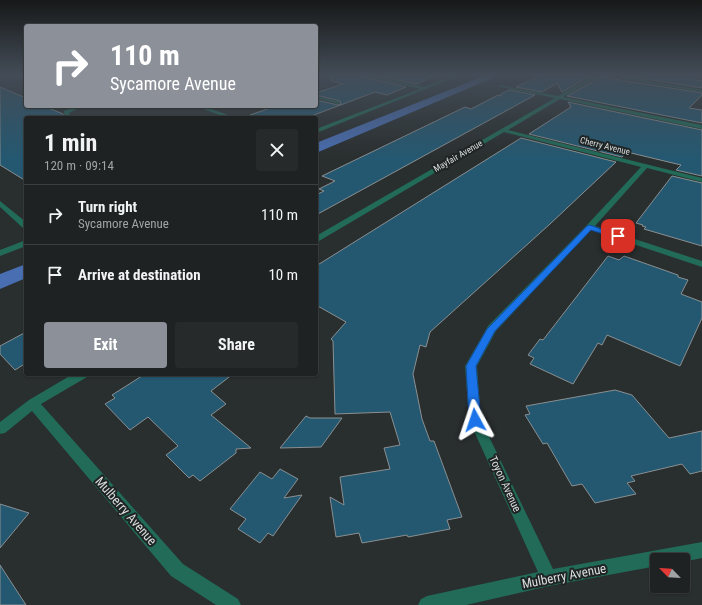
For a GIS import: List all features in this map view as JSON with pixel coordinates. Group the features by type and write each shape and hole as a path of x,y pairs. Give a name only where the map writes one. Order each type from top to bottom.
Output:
{"street":[{"path":"318,129 387,102"},
{"name":"Mayfair Avenue","path":"318,238 551,102"},
{"path":"579,102 702,127"},
{"path":"67,116 66,112 74,108"},
{"path":"204,108 227,116"},
{"name":"Cherry Avenue","path":"503,130 702,180"},
{"name":"Toyon Avenue","path":"549,578 475,420 471,366 492,329 590,227 645,166"},
{"path":"0,203 24,224"},
{"path":"590,227 702,264"},
{"path":"0,253 24,244"},
{"path":"0,429 33,403 80,376"},
{"name":"Mulberry Avenue","path":"33,403 177,570 232,605"},
{"name":"Mulberry Avenue","path":"427,605 549,578 702,550"}],"water":[{"path":"418,102 436,102 318,152 318,142"},
{"path":"24,265 24,277 0,287 0,274"}],"building":[{"path":"0,102 24,102 24,108 49,108 63,114 63,116 24,116 24,180 0,165"},
{"path":"318,102 338,105 341,104 340,102 348,102 311,116 250,115 270,108 318,108"},
{"path":"484,102 522,102 318,214 318,194 324,191 319,189 335,181 322,176 465,107 471,109"},
{"path":"568,102 702,130 702,176 676,170 681,165 627,152 622,157 529,134 571,107"},
{"path":"598,102 695,102 689,108 702,110 702,123"},
{"path":"521,138 616,162 550,224 430,332 426,347 420,345 413,374 422,419 430,441 434,441 462,517 447,520 450,529 408,537 407,535 362,543 359,533 336,537 330,497 344,505 340,477 390,469 384,448 400,445 390,412 335,414 333,341 331,339 346,322 318,306 318,265"},
{"path":"672,176 702,183 702,246 644,229 646,227 636,223"},
{"path":"608,256 619,260 624,256 688,280 681,294 702,302 702,318 680,366 607,335 602,345 598,343 573,384 530,364 534,358 528,355 540,339 543,340"},
{"path":"24,333 24,364 15,370 0,354 0,346"},
{"path":"142,376 230,376 211,391 226,404 211,415 251,448 236,449 236,453 200,481 193,475 189,478 166,455 178,446 148,417 130,430 105,404 115,398 112,395"},
{"path":"615,390 632,395 669,438 702,431 702,471 690,474 682,464 631,476 635,481 627,483 636,494 595,503 582,484 572,486 547,443 543,444 525,415 530,414 526,406"},
{"path":"306,416 310,418 342,418 321,447 280,448"},
{"path":"280,469 298,479 284,498 302,495 273,536 268,533 260,543 238,529 246,519 230,509 260,472 272,479"},
{"path":"0,504 29,513 0,548"},
{"path":"0,565 26,605 0,605"}],"waterway":[{"path":"0,287 24,277"}],"route":[{"path":"475,420 471,366 492,329 590,227 618,236"}]}
